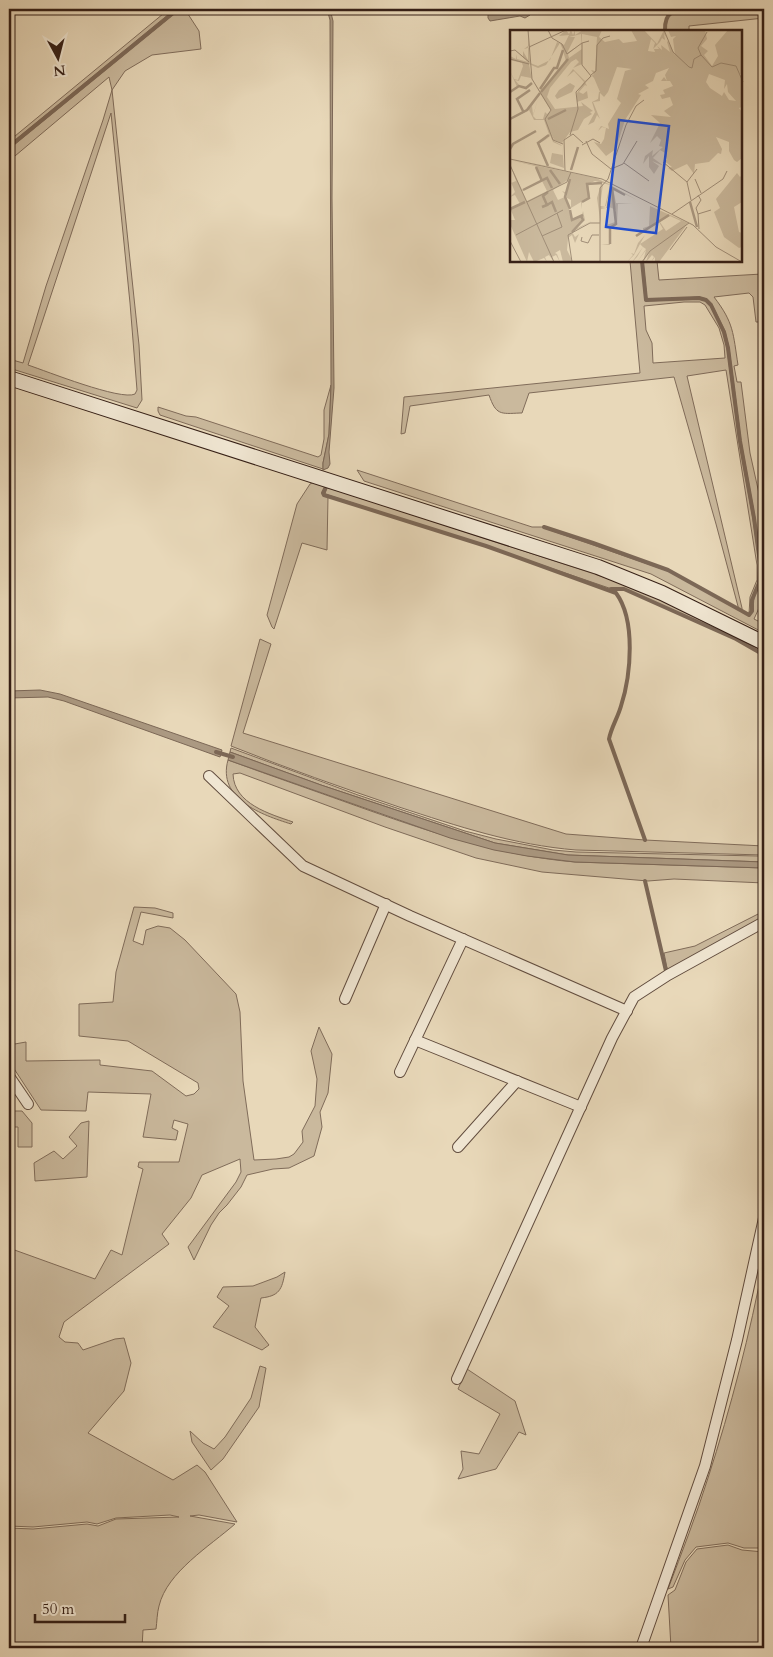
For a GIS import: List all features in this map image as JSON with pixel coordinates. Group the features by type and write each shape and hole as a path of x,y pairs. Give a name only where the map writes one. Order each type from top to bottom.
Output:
{"main road":[{"path":"9,378 598,567 662,593 764,643"}],"street":[{"path":"209,776 303,866 626,1011"},
{"path":"345,999 386,904"},
{"path":"457,1379 612,1038 634,997 668,975 764,922"},
{"path":"400,1072 463,939"},
{"path":"415,1040 581,1107"},
{"path":"9,1076 28,1104"},
{"path":"458,1147 517,1081"},
{"path":"642,1648 708,1456 737,1340 764,1218"}],"shaded area":[{"path":"169,9 175,9 9,145 9,141"},
{"path":"180,9 188,9 186,11 199,31 201,49 152,55 125,71 112,90 109,77 9,161 9,149"},
{"path":"327,9 330,9 333,21 334,388 329,452 330,464 328,468 323,470 329,434 331,386 330,20"},
{"path":"492,9 530,9 530,15 525,18 520,16 490,21 488,11"},
{"path":"704,9 764,9 764,18 689,26 689,30 666,30 668,18 674,12"},
{"path":"112,90 139,345 142,400 137,408 9,368 9,359 23,363 46,286","holes":["111,113 137,390 135,394 127,395 100,389 28,365"]},
{"path":"630,262 642,262 645,301 699,299 706,301 718,319 727,348 739,441 759,562 758,583 751,600 751,611 749,614 750,597 757,580 757,565 726,370 687,376 742,611 750,615 753,611 754,596 760,583 761,562 725,331 712,305 707,299 699,297 647,300 643,262 657,262 659,280 762,274 764,322 756,322 753,297 749,293 714,297 721,306 732,329 738,365 734,366 737,382 741,382 750,453 764,516 764,597 754,619 764,624 764,633 651,574 364,481 357,470 532,527 544,527 668,571 739,610 674,377 529,393 522,413 500,412 494,406 489,395 410,406 405,433 401,434 404,397 640,373","holes":["684,302 700,302 705,305 719,328 724,345 725,358 653,363 652,343 646,330 644,306"]},
{"path":"331,385 329,434 323,469 160,415 158,411 158,407 186,416 196,417 318,457 321,455 324,439 324,410"},
{"path":"314,482 325,487 322,493 328,497 327,550 302,543 274,629 267,615 297,504 310,484"},
{"path":"327,487 622,583 712,624 747,642 764,652 764,654 736,638 624,589 609,588 325,494"},
{"path":"260,639 271,644 243,733 566,834 764,846 764,855 576,850 530,844 464,828 399,807 231,746"},
{"path":"40,690 60,694 222,750 220,757 64,701 48,697 9,698 9,691"},
{"path":"231,748 358,795 465,831 496,839 553,850 576,852 758,856 764,857 764,862 568,855 495,843 321,785 230,752"},
{"path":"230,752 321,785 495,843 568,855 764,862 764,868 575,862 494,850 450,838 228,760"},
{"path":"228,760 419,827 470,843 522,855 575,862 764,868 764,883 674,879 648,881 542,872 476,858 385,827 240,773 233,774 235,784 246,800 264,811 293,822 291,824 255,810 235,795 229,785 226,774"},
{"path":"134,907 155,908 173,913 173,918 141,912 133,941 143,945 146,930 158,926 170,928 185,940 236,994 240,1012 243,1081 254,1160 289,1157 294,1154 303,1142 302,1131 315,1106 317,1079 311,1051 319,1027 332,1054 328,1093 320,1112 322,1127 314,1156 289,1168 273,1169 247,1175 241,1187 211,1225 194,1260 188,1247 236,1182 241,1172 240,1159 202,1175 191,1198 162,1234 169,1244 64,1322 59,1337 65,1342 78,1343 83,1350 115,1339 124,1338 131,1363 124,1391 88,1433 173,1480 197,1465 205,1472 237,1522 199,1515 190,1516 235,1524 191,1560 171,1582 159,1606 156,1629 143,1630 142,1648 9,1648 9,1528 33,1529 87,1524 98,1526 116,1519 179,1517 170,1515 116,1518 97,1524 87,1522 33,1527 9,1526 9,1248 95,1279 111,1250 122,1255 143,1169 138,1167 139,1162 179,1162 188,1124 174,1120 172,1128 178,1131 176,1140 143,1137 151,1094 88,1092 86,1111 41,1110 9,1061 9,1045 26,1042 26,1061 100,1060 100,1065 152,1071 186,1096 194,1094 199,1089 198,1083 128,1041 79,1036 79,1004 113,1002 116,972"},
{"path":"764,911 764,916 672,970 667,968 664,953 695,946"},
{"path":"9,1111 22,1111 32,1123 32,1147 18,1147 18,1127 9,1127"},
{"path":"89,1121 87,1177 35,1181 34,1163 54,1151 63,1159 77,1146 69,1137 81,1123"},
{"path":"764,1260 764,1548 744,1548 728,1543 696,1547 685,1560 673,1587 668,1589 699,1506 724,1424 746,1343"},
{"path":"285,1272 279,1291 272,1296 261,1298 255,1327 269,1345 262,1350 213,1327 229,1306 217,1297 223,1287 253,1286"},
{"path":"260,1366 266,1368 259,1407 223,1459 211,1470 192,1442 190,1431 203,1443 214,1449 225,1437 251,1398"},
{"path":"467,1369 515,1401 526,1435 519,1432 496,1469 458,1479 463,1469 461,1451 479,1454 500,1414 458,1389"},
{"path":"728,1545 742,1550 764,1552 764,1648 671,1648 668,1595 675,1590 686,1562 697,1549"}],"waterway":[{"path":"9,147 178,9"},
{"path":"665,30 666,22 671,13 682,10 702,9"},
{"path":"544,527 668,570 749,615 752,611 752,600 759,583 760,563 724,332 711,305 706,300 699,298 646,300 642,262"},
{"path":"326,487 324,495 486,546 616,593 627,618 630,648 624,693 609,739 645,840"},
{"path":"611,589 624,589 736,639 764,655"},
{"path":"216,752 233,757"},
{"path":"645,881 666,971"}]}
